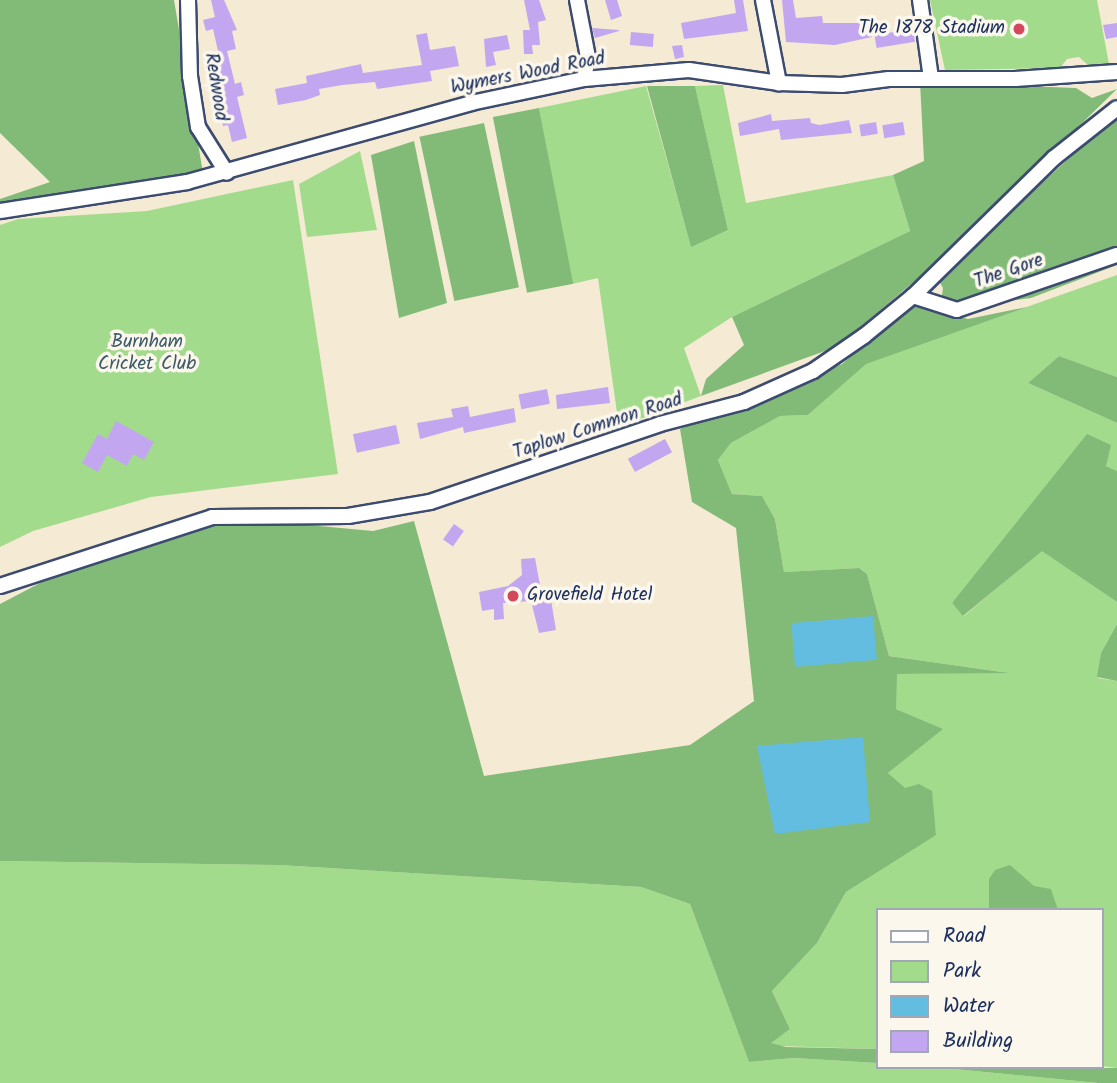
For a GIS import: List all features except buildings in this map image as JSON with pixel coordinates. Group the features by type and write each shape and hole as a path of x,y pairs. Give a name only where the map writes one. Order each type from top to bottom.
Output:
{"street":[{"name":"Redwood","path":"188,0 190,76 198,127 227,173"},
{"path":"577,0 588,57 584,79"},
{"path":"763,0 779,83"},
{"path":"920,0 930,78"},
{"path":"588,57 610,76"},
{"name":"Wymers Wood Road","path":"0,211 104,198 227,173 471,103 584,79 689,71 779,83 842,85 930,78 1015,79 1117,72"},
{"name":"Taplow Common Road","path":"0,586 212,517 348,516 430,502 660,424 755,397 813,371 913,296 984,223 1117,108"},
{"name":"The Gore","path":"913,296 957,310 1117,255"}],"green space":[{"path":"0,0 174,0 203,173 0,207 0,199 50,182 0,133"},
{"name":"The 1878 Stadium","path":"930,0 1097,0 1109,64 1091,68 1079,57 1067,59 1060,68 945,70"},
{"path":"920,82 1076,88 1092,98 1117,89 953,249 836,347 701,396 706,379 744,345 732,317 910,231 893,175 924,161"},
{"path":"723,85 746,203 893,175 910,231 732,317 684,348 701,396 619,427 598,278 572,284 539,108 646,86 691,246 728,230 695,86"},
{"path":"647,86 695,86 728,230 691,247"},
{"path":"539,108 573,284 527,293 493,117"},
{"path":"1117,114 1117,265 1031,298 959,308 941,302 943,288 938,279"},
{"path":"484,123 519,287 454,301 419,137"},
{"path":"414,141 447,303 399,318 371,155"},
{"path":"360,151 377,230 307,237 299,184"},
{"name":"Burnham Cricket Club","path":"293,180 338,474 151,497 33,531 0,547 0,225 18,219 147,211"},
{"path":"1117,275 1117,377 1059,356 1028,383 1117,423 1117,471 1106,466 952,603 964,616 1042,550 1117,602 1117,624 1101,653 1098,678 1117,681 1117,1068 1103,1066 1103,908 876,908 876,1049 777,1046 770,1043 790,1029 772,991 817,943 846,892 936,834 933,815 888,773 942,729 896,709 896,674 1002,672 889,656 867,574 859,568 784,572 775,519 766,503 761,496 732,494 718,460 731,443 780,416 808,415 865,364"},
{"path":"914,302 968,319 1027,307 866,364 808,415 780,416 731,443 718,460 732,494 762,496 775,519 784,572 859,568 867,574 889,656 1009,673 897,674 896,709 943,729 888,773 905,788 919,784 932,791 936,835 846,892 817,943 772,991 790,1029 771,1043 786,1047 876,1049 876,1063 794,1058 749,1062 690,904 641,887 279,865 0,861 0,604 42,582 223,517 373,531 414,521 484,776 690,745 754,701 736,528 692,502 680,429 842,364"},
{"path":"1059,356 1117,377 1117,423 1028,383"},
{"path":"1087,434 1111,445 1106,466 1117,471 1117,602 1042,551 963,616 952,603"},
{"path":"1117,624 1117,681 1097,677 1101,653"},
{"path":"0,861 279,865 641,887 690,904 749,1062 794,1058 876,1063 876,1069 954,1069 1098,1083 0,1083"},
{"path":"1010,865 1034,886 1051,889 1057,908 989,908 989,879 995,870"},
{"path":"1117,1068 1117,1083 954,1069"}],"water":[{"path":"873,616 877,660 795,667 791,623"},
{"path":"863,737 870,822 775,834 757,746"}],"place":[{"name":"The 1878 Stadium","path":"1019,29"},
{"name":"Grovefield Hotel","path":"513,596"}]}
